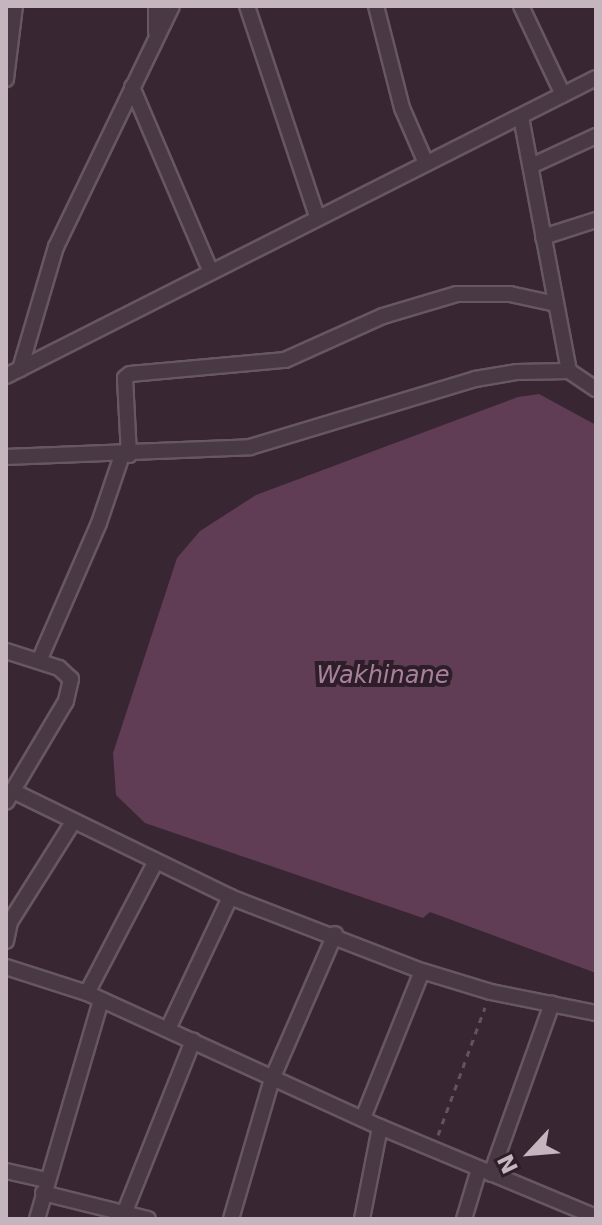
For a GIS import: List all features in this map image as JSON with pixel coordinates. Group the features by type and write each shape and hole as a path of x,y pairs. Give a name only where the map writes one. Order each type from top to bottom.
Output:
{"street":[{"path":"6,79 15,6"},
{"path":"156,6 156,32"},
{"path":"13,372 56,247 156,32 172,6"},
{"path":"247,6 317,216"},
{"path":"376,6 402,108 425,161"},
{"path":"521,6 563,95"},
{"path":"13,372 425,161 596,78"},
{"path":"132,87 210,270"},
{"path":"521,117 569,371"},
{"path":"531,166 596,136"},
{"path":"543,237 596,220"},
{"path":"39,661 125,455 125,378 130,374 285,360 383,316 457,294 510,294 556,304"},
{"path":"6,457 125,455 250,447 475,379 569,371 596,389"},
{"path":"6,651 66,672 71,691 9,796 73,822 230,897 335,934 422,971 491,992 596,1013"},
{"path":"6,941 8,920 73,822"},
{"path":"87,993 155,863"},
{"path":"168,1029 230,897"},
{"path":"231,1219 272,1079 335,934"},
{"path":"6,955 6,968 87,993 272,1079 485,1172 560,1212 595,1213"},
{"path":"363,1118 422,971"},
{"path":"37,1219 101,1000"},
{"path":"464,1219 552,1004"},
{"path":"123,1216 193,1041"},
{"path":"362,1219 380,1127"},
{"path":"6,1171 123,1216 148,1219"}],"path":[{"path":"432,1150 491,992"}],"water":[{"name":"Wakhinane","path":"539,394 596,425 596,973 430,912 423,918 145,823 116,795 113,753 177,558 200,531 256,495 518,397"}]}
